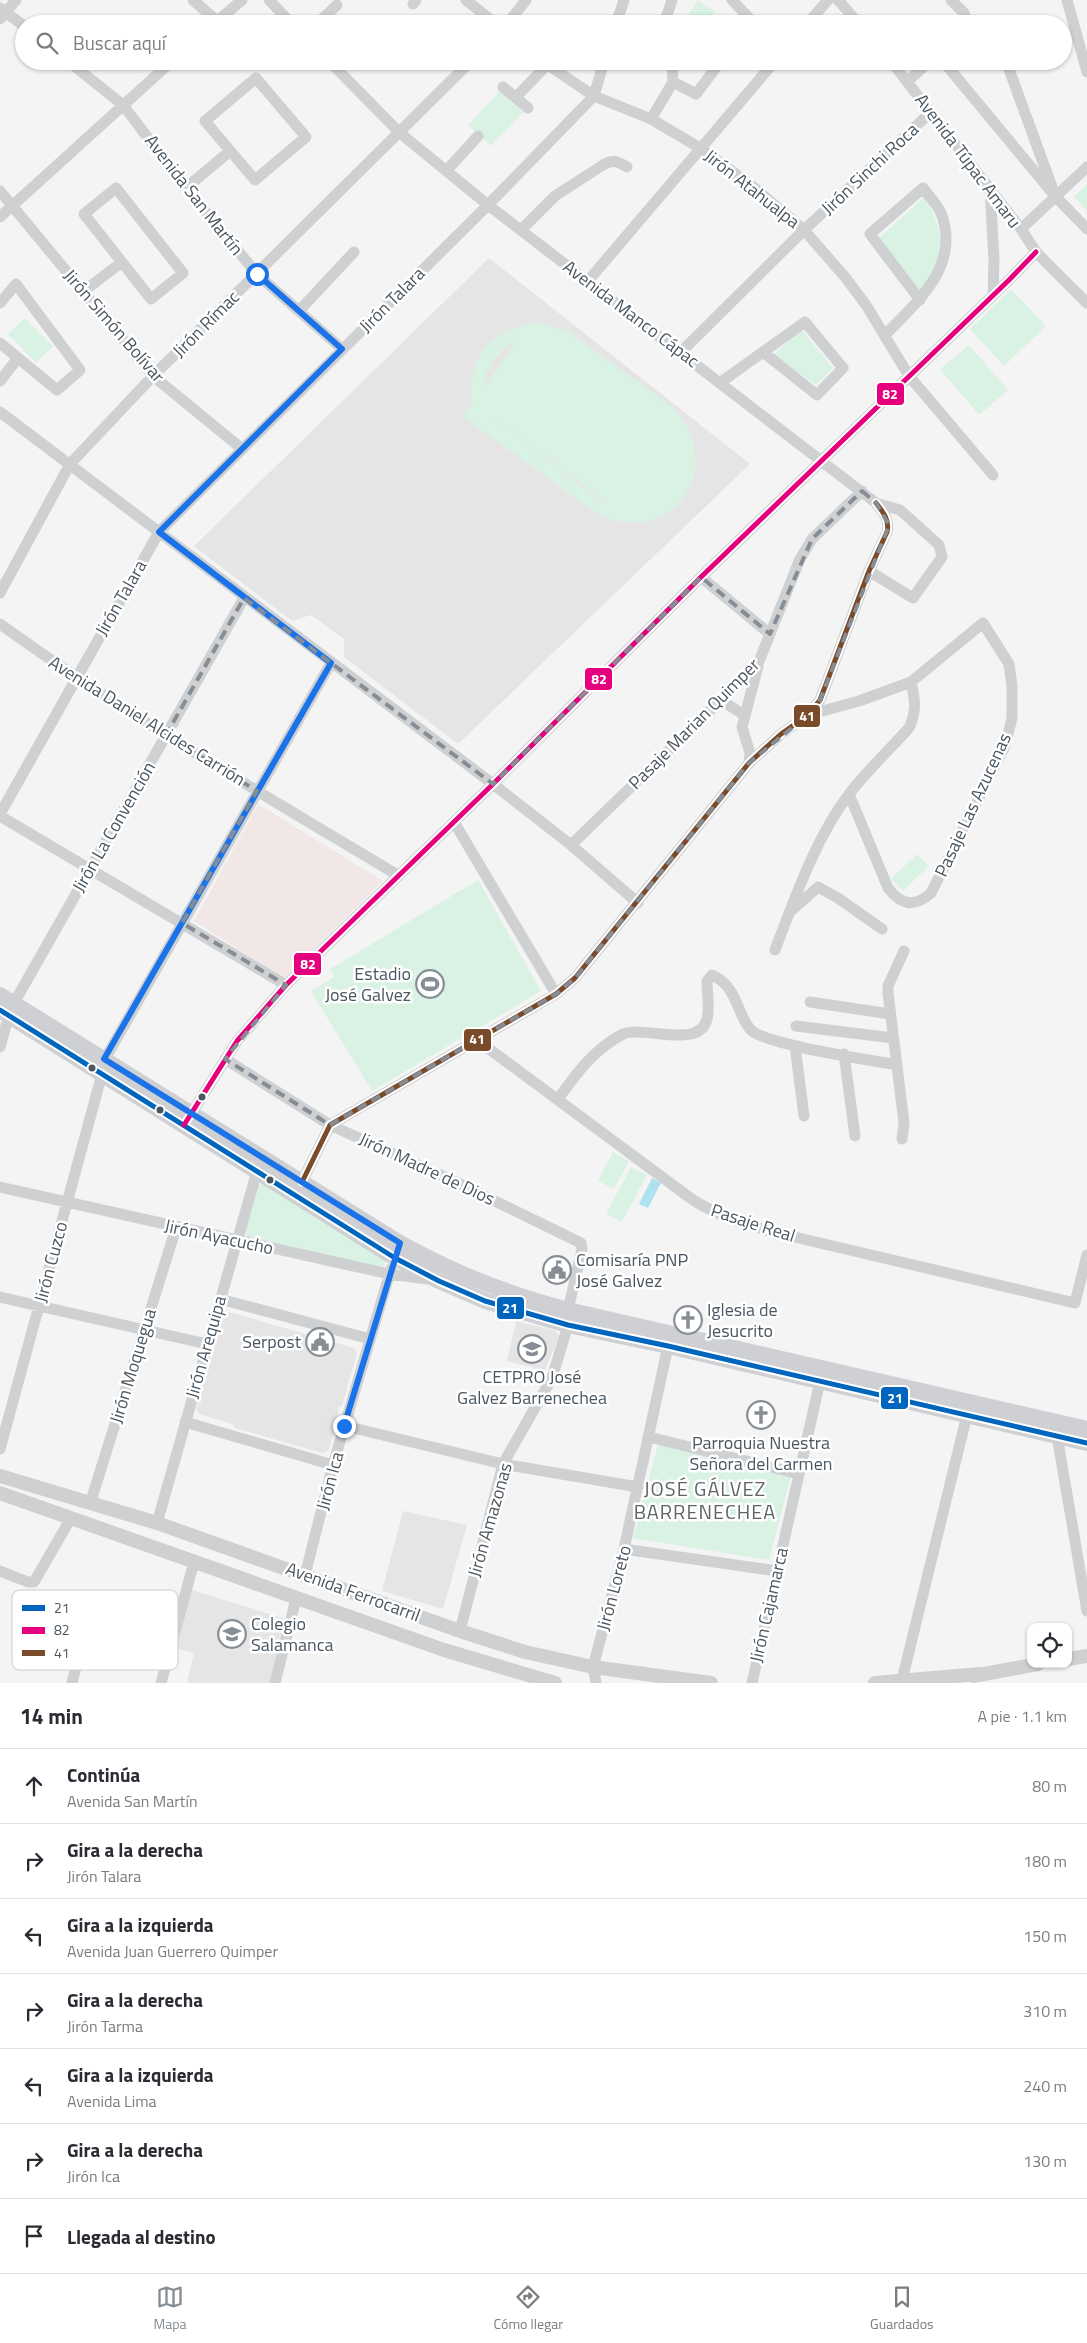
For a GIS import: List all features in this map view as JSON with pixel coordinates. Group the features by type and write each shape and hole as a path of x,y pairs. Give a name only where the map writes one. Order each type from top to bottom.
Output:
{"main road":[{"path":"6,1006 188,1119 302,1182 438,1281 485,1301 1087,1429"},
{"path":"188,1119 257,1171 397,1250 438,1264 568,1318 668,1346 1087,1443"}],"street":[{"path":"15,21 2,13 16,0"},
{"path":"193,0 209,15"},
{"path":"224,15 242,0"},
{"path":"269,0 283,15"},
{"path":"466,0 485,15"},
{"path":"514,15 526,0"},
{"path":"619,15 624,0"},
{"path":"667,15 672,0"},
{"path":"732,0 748,15"},
{"path":"815,15 828,0"},
{"path":"838,0 851,15"},
{"path":"951,0 965,15"},
{"path":"1067,0 1071,15"},
{"path":"326,15 337,5"},
{"path":"1072,18 1087,72"},
{"name":"Avenida San Martín","path":"79,70 123,105 186,188 257,274 342,349"},
{"path":"0,218 12,205 162,70"},
{"name":"Avenida Manco Cápac","path":"338,70 400,133 488,205 876,503 900,510 939,545 942,551 942,557 913,598 869,571"},
{"name":"Jirón Rímac","path":"0,593 70,464 154,376 462,70"},
{"path":"516,97 538,70"},
{"name":"Jirón Atahualpa","path":"555,70 594,96 650,119 700,148 756,189 804,230 845,277 885,335 909,376 993,475"},
{"name":"Jirón Talara","path":"0,815 159,532 241,448 488,205 594,96 601,70"},
{"path":"650,119 673,82 672,70"},
{"path":"673,82 696,94 714,70"},
{"path":"588,280 767,70"},
{"name":"Avenida Túpac Amaru","path":"898,70 1021,228 1036,252 1087,303"},
{"path":"908,82 921,70"},
{"path":"950,70 1055,196 1087,229"},
{"path":"1009,70 1055,196"},
{"path":"256,78 306,137 255,180 230,151 206,121 256,78"},
{"path":"503,87 528,108"},
{"name":"Jirón Sinchi Roca","path":"681,352 804,230 930,113"},
{"path":"446,171 478,136"},
{"path":"186,188 230,151"},
{"path":"521,230 555,196 603,165 610,161 617,161 627,167"},
{"path":"1021,228 1087,167"},
{"path":"116,188 183,273 151,299 122,262 84,214 116,188"},
{"path":"885,335 920,300 932,285 945,258 946,232 940,211 923,188 870,234 920,300"},
{"path":"990,190 994,259 993,295"},
{"name":"Jirón Simón Bolívar","path":"0,191 154,376 241,448"},
{"path":"299,311 354,252"},
{"path":"188,1119 225,1059 252,1022 286,985 493,784 701,577 1036,252"},
{"path":"84,291 122,262"},
{"path":"0,304 16,284 80,370 57,390 0,344"},
{"path":"720,382 763,352 806,322 844,368 817,395 763,352"},
{"path":"0,381 18,358"},
{"path":"0,412 244,598 493,784 571,845 638,903"},
{"name":"Pasaje Marian Quimper","path":"571,845 758,664 800,559 812,540 862,491"},
{"path":"302,1182 330,1125 556,994 575,978 638,903 749,763 781,734 808,715 820,700 869,571 889,525 886,516 876,503"},
{"path":"701,577 770,634"},
{"name":"Jirón La Convención","path":"0,1047 6,1006 89,870 244,598"},
{"name":"Pasaje Las Azucenas","path":"849,794 888,888 894,896 906,902 916,904 923,900 930,894 1005,746 1012,718 1012,686 1009,664 983,623 911,682"},
{"name":"Avenida Daniel Alcides Carrión","path":"0,624 76,678 257,791 399,876"},
{"name":"Jirón Cuzco","path":"0,1449 103,1067 257,791 331,663"},
{"path":"749,763 750,753 742,727 758,664"},
{"path":"775,950 803,877 849,794 909,728 914,716 916,702 911,682 859,701 808,715"},
{"path":"721,700 744,715"},
{"path":"0,815 89,870 286,985"},
{"path":"454,822 556,994"},
{"path":"790,912 818,887 838,898 882,929"},
{"path":"902,1139 904,1123 888,986 904,951"},
{"path":"558,1098 593,1055 623,1034 635,1032 675,1035 697,1033 704,1027 707,1018 706,981 712,975 726,986 736,998 749,1027 756,1034 795,1046 897,1065"},
{"path":"810,1002 890,1014"},
{"path":"796,1026 893,1038"},
{"name":"Pasaje Real","path":"477,1040 558,1098 693,1200 720,1215 769,1231 1075,1303 1087,1255"},
{"path":"795,1046 804,1116"},
{"path":"844,1054 855,1136"},
{"name":"Jirón Madre de Dios","path":"225,1059 330,1125 460,1184 581,1243"},
{"name":"Jirón Arequipa","path":"157,1523 257,1171"},
{"name":"Jirón Ayacucho","path":"0,1187 176,1228 389,1274 438,1281"},
{"name":"Jirón Moquegua","path":"90,1504 176,1228"},
{"name":"Jirón Amazonas","path":"460,1631 503,1464 552,1378 568,1318 582,1249 581,1243"},
{"name":"Jirón Ica","path":"305,1575 344,1426 397,1250"},
{"path":"0,1297 207,1344"},
{"path":"220,1299 370,1339"},
{"name":"Jirón Loreto","path":"596,1683 593,1667 624,1549 668,1346"},
{"name":"Jirón Cajamarca","path":"752,1683 820,1381"},
{"path":"902,1680 968,1416"},
{"path":"185,1422 333,1465"},
{"path":"344,1426 503,1464 638,1487"},
{"path":"649,1436 799,1474"},
{"path":"1057,1436 1087,1611"},
{"name":"Avenida Ferrocarril","path":"0,1476 157,1523 460,1631 525,1652 593,1667 712,1683"},
{"name":"Avenida Ferrocarril","path":"0,1492 296,1599 444,1650 548,1682"},
{"path":"0,1571 28,1582 34,1582 71,1518"},
{"path":"624,1549 777,1571"},
{"path":"178,1621 194,1562"},
{"path":"275,1683 296,1599"},
{"path":"1072,1658 1087,1656"},
{"path":"945,1683 985,1679 1027,1667"},
{"path":"72,1683 75,1670"},
{"path":"161,1683 165,1670"},
{"path":"875,1683 902,1680 985,1679"}],"highlighted area":[{"path":"862,491 876,503 889,525 820,700 808,715 749,763 575,978 556,994 330,1125 225,1059 286,985 182,923 257,791 166,735 244,598 493,784 701,577 770,634 812,539"}],"shaded area":[{"path":"489,258 750,464 458,744 344,657 344,639 311,615 292,621 194,546"},
{"path":"258,804 383,881 284,979 194,921"},
{"path":"229,1312 354,1348 357,1353 342,1406 339,1407 329,1450 323,1453 235,1428 232,1424 199,1414 196,1409 224,1315"},
{"name":"CETPRO José Galvez Barrenechea","path":"516,1321 556,1331 559,1337 545,1370 507,1361"},
{"path":"403,1511 467,1525 443,1609 382,1591"},
{"name":"Colegio Salamanca","path":"192,1590 289,1620 271,1683 187,1683 194,1653 178,1649 178,1635"}],"green space":[{"path":"698,0 715,12 713,15 688,15"},
{"path":"500,91 523,112 491,146 468,125"},
{"path":"1087,184 1087,211 1074,197"},
{"path":"924,197 937,222 940,247 939,260 935,272 918,294 879,238"},
{"path":"1011,289 1046,326 1004,366 970,329"},
{"path":"25,318 53,346 36,363 8,334"},
{"path":"534,323 547,324 568,331 672,407 689,432 696,457 692,480 681,500 664,514 641,522 616,520 588,508 463,416 470,406 473,407 472,375 476,362 483,350 504,333","holes":["517,341 483,389 489,367 504,349","493,417 608,503 599,499"]},
{"path":"801,329 833,368 816,385 773,355"},
{"path":"969,345 1008,390 979,415 940,369"},
{"path":"917,854 929,866 903,891 891,879"},
{"name":"Estadio José Galvez","path":"478,880 541,991 372,1091 311,991 334,977 330,969"},
{"path":"613,1152 629,1161 614,1189 598,1181"},
{"path":"631,1167 647,1175 622,1222 606,1214"},
{"path":"264,1184 386,1261 384,1266 380,1267 244,1236 258,1185"},
{"path":"659,1441 791,1476 769,1560 633,1538"}],"water":[{"path":"652,1178 661,1183 648,1208 639,1204"}],"transit line":[{"name":"82","path":"184,1125 237,1041 286,985 493,784 701,577 1036,252"},
{"name":"41","path":"302,1182 330,1125 556,994 575,978 749,763 781,734 808,715 820,700 869,571 887,532 887,520 876,503"},
{"name":"21","path":"0,1010 395,1258 439,1281 485,1301 568,1325 668,1346 1087,1443"}],"place":[{"name":"Estadio José Galvez","path":"430,984"},
{"name":"Comisaría PNP José Galvez","path":"557,1270"},
{"name":"Iglesia de Jesucrito","path":"688,1320"},
{"name":"Serpost","path":"320,1342"},
{"name":"CETPRO José Galvez Barrenechea","path":"532,1349"},
{"name":"Parroquia Nuestra Señora del Carmen","path":"761,1415"},
{"name":"Colegio Salamanca","path":"232,1634"}],"district":[{"name":"JOSÉ GÁLVEZ BARRENECHEA","path":"705,1500"}],"route":[{"path":"257,274 342,349 159,532 331,663 104,1059 400,1243 344,1426"}]}
